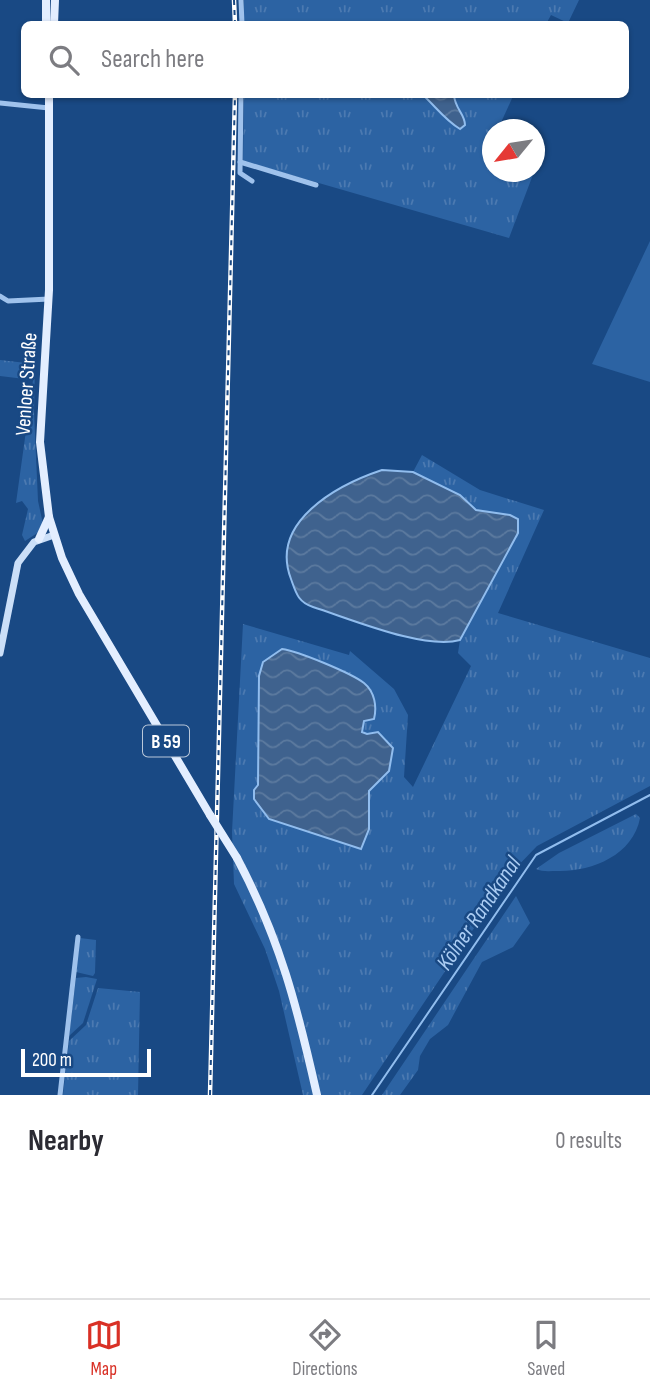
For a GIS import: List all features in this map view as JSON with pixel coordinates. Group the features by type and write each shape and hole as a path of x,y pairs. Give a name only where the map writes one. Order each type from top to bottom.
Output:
{"main road":[{"path":"46,0 46,21"},
{"path":"54,21 55,0"},
{"name":"Venloer Straße","path":"49,98 49,299 40,442 49,517 54,535"},
{"path":"39,539 49,517"},
{"path":"0,653 16,570 26,549 39,539 54,535"},
{"name":"B 59","path":"54,535 79,594 237,858 274,934 304,1036 317,1095"}],"street":[{"path":"242,0 242,21"},
{"path":"241,98 240,173 252,181"},
{"path":"0,103 49,108"},
{"path":"240,162 316,185"},
{"path":"0,296 8,301 49,299"},
{"path":"60,1095 79,937"}],"green space":[{"path":"244,0 579,0 569,21 551,15 548,21 244,21"},
{"path":"244,98 512,98 503,119 482,119 482,182 530,182 509,238 243,161"},
{"path":"650,241 650,382 592,364"},
{"path":"0,360 35,364 38,501 43,524 39,532 25,541 22,535 28,509 22,501 16,503 33,380 0,376"},
{"path":"422,455 480,490 544,510 498,613 650,658 650,786 537,846 511,873 362,1095 303,1095 279,991 265,949 234,884 232,832 243,624 349,655 350,651 394,689 408,715 404,777 413,787 471,666 458,653 460,640 519,526 504,514 476,510 460,495 413,472","holes":["282,649 365,684 361,727 389,771 369,791 369,829 361,849 269,818 254,791 258,785 259,676 263,662"]},
{"path":"636,814 640,818 636,831 619,852 608,859 596,865 570,871 536,869 559,853"},
{"path":"516,896 530,923 513,947 482,962 448,1025 430,1039 420,1056 418,1070 400,1095 382,1095"},
{"path":"80,938 96,940 93,976 76,972"},
{"path":"76,978 97,979 83,1023 69,1036"},
{"path":"98,988 140,992 138,1095 63,1095 69,1041 86,1025"}],"water":[{"path":"426,98 455,98 465,125 460,129"},
{"path":"382,470 413,472 460,495 476,510 510,515 518,519 518,533 460,640 427,641 387,632 308,605 296,593 287,559 290,540 298,523 328,496 346,485"},
{"path":"282,649 312,658 348,674 364,683 373,695 374,719 364,721 362,732 378,732 393,748 389,771 369,791 369,829 361,849 269,819 254,799 254,790 258,785 259,676 263,662"}],"waterway":[{"name":"Kölner Randkanal","path":"372,1095 536,855 650,795"}],"railway":[{"path":"234,0 235,21"},
{"path":"210,1095 235,98"}]}
